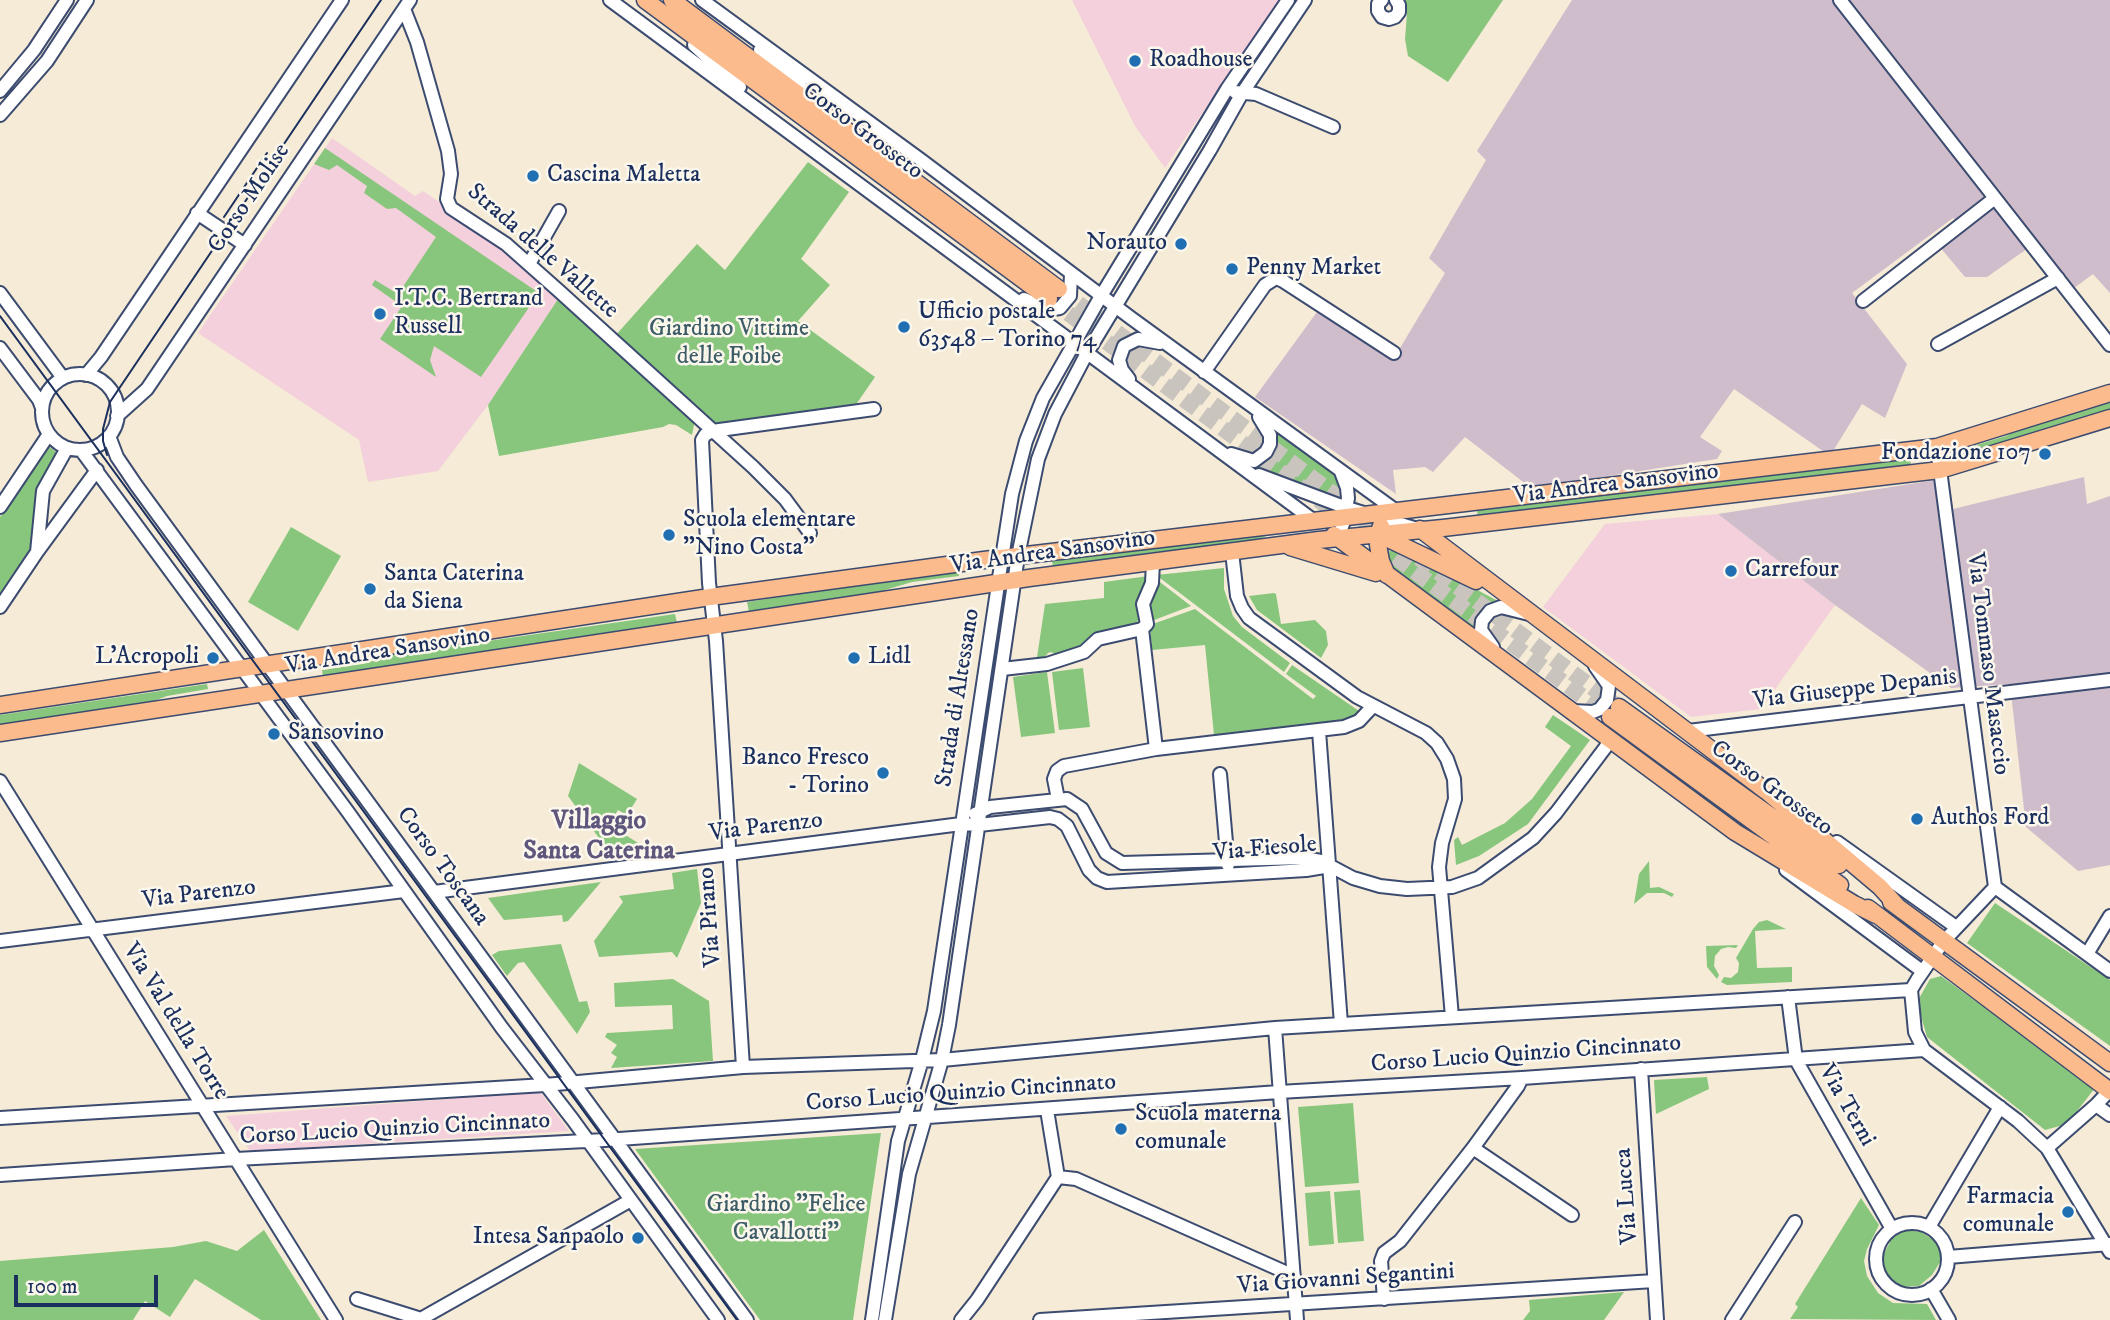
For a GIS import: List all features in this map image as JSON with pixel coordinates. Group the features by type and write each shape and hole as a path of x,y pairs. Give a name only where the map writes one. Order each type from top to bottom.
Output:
{"main road":[{"name":"Corso Grosseto","path":"646,1 1054,294 833,119 672,0"},
{"name":"Via Andrea Sansovino","path":"1343,522 1386,521 1937,447 2110,393"},
{"name":"Via Andrea Sansovino","path":"0,733 1006,582 1284,545 1364,514 1422,530 1940,470 2110,418"},
{"name":"Corso Grosseto","path":"1312,520 1343,522 1388,577 1735,832 1876,915"},
{"name":"Via Andrea Sansovino","path":"0,705 710,597 1312,520"},
{"name":"Corso Grosseto","path":"1386,521 1422,530 1766,791 1881,887 1898,907"},
{"path":"1388,577 1380,558 1386,521 1513,599"},
{"path":"1284,545 1388,577"},
{"name":"Corso Grosseto","path":"2110,1063 1898,907 1614,712 1931,957 2110,1090"}],"street":[{"path":"0,91 34,50 67,0"},
{"path":"0,115 47,61 87,0"},
{"name":"Corso Molise","path":"86,375 101,357 342,0"},
{"name":"Corso Grosseto","path":"610,0 1312,520"},
{"name":"Corso Grosseto","path":"702,0 1339,469 1386,521"},
{"name":"Strada di Altessano","path":"872,1320 898,1141 936,1002 961,824 1010,557 1012,494 1026,441 1043,398 1101,296 1227,89 1288,0"},
{"name":"Strada di Altessano","path":"1010,557 1039,455 1055,414 1087,353 1241,95 1305,0"},
{"path":"1380,0 1378,12 1389,19 1395,18 1399,12 1396,0"},
{"path":"1840,0 2110,345"},
{"name":"Corso Grosseto","path":"646,1 764,113"},
{"name":"Corso Molise","path":"117,416 147,389 407,5"},
{"name":"Strada delle Vallette","path":"407,5 448,151 451,170 447,199 449,206 506,244 529,264 771,484 810,533"},
{"name":"Corso Grosseto","path":"737,26 833,119"},
{"path":"34,50 47,61"},
{"path":"1227,89 1241,95 1256,94 1333,127"},
{"path":"1863,301 1995,198"},
{"path":"529,264 559,211"},
{"path":"197,213 245,245"},
{"name":"Corso Grosseto","path":"999,288 1041,308 1053,310 1069,299 1072,290 1071,274"},
{"path":"1204,372 1265,285 1276,278 1394,353"},
{"path":"1938,344 2058,278"},
{"path":"0,293 63,378"},
{"name":"Corso Grosseto","path":"1137,390 1119,363 1119,354 1124,346 1130,341 1142,339 1170,346"},
{"path":"0,348 39,400 49,434 74,449 97,446 116,426 116,401 110,390 98,379 86,375 63,378 49,390 42,408"},
{"name":"Corso Grosseto","path":"1215,447 1248,461 1257,460 1266,452 1271,440 1269,432 1264,421 1248,404"},
{"path":"712,431 874,409"},
{"name":"Via Pirano","path":"712,431 705,435 702,443 710,597 743,1067"},
{"path":"0,507 49,434"},
{"name":"Corso Toscana","path":"109,436 117,457 747,1320"},
{"name":"Via Tommaso Masaccio","path":"1937,447 1995,887"},
{"path":"37,552 43,491 74,449"},
{"name":"Corso Toscana","path":"74,449 97,470 502,1028 718,1320"},
{"name":"Corso Grosseto","path":"1242,469 1343,522"},
{"path":"1339,469 1348,491 1343,522"},
{"path":"0,607 97,470"},
{"path":"1232,552 1237,596 1249,618 1345,690 1428,734 1443,751 1450,767 1455,794 1440,857 1452,1017"},
{"path":"1002,669 1047,664 1084,652 1096,640 1142,629 1147,624 1143,604 1152,583 1153,562"},
{"name":"Strada di Altessano","path":"885,1320 909,1174 942,1060 1002,669 1006,582"},
{"name":"Corso Grosseto","path":"1509,664 1482,634 1482,621 1490,611 1498,607 1536,616"},
{"path":"1142,629 1156,749"},
{"name":"Corso Grosseto","path":"1571,710 1595,711 1605,704 1609,697 1606,681 1588,656"},
{"name":"Via Giuseppe Depanis","path":"1688,731 2110,680"},
{"path":"961,824 981,810 1058,799 1054,779 1057,771 1064,766 1156,749 1319,731 1356,723 1373,706"},
{"path":"1319,731 1341,1024"},
{"path":"1330,866 1353,878 1402,889 1442,887 1478,878 1533,838 1559,809 1611,740"},
{"path":"1220,775 1228,875"},
{"name":"Via Val della Torre","path":"0,781 336,1320"},
{"name":"Corso Grosseto","path":"1766,791 1956,927"},
{"name":"Via Fiesole","path":"1058,799 1071,800 1080,806 1105,851 1119,862 1304,858 1330,866"},
{"name":"Via Fiesole","path":"979,825 1050,817 1058,819 1069,830 1091,873 1107,882 1306,870 1330,866"},
{"name":"Via Parenzo","path":"434,892 961,824 979,825"},
{"name":"Corso Grosseto","path":"1735,832 1922,971"},
{"path":"1948,1257 2108,1247 2047,1148 2000,1107 1924,1050 1915,1031 1911,990 1943,942 1995,887 2110,971"},
{"name":"Via Parenzo","path":"0,941 404,891"},
{"path":"2087,954 2110,916"},
{"name":"Corso Lucio Quinzio Cincinnato","path":"0,1118 545,1085 743,1067 942,1060 1275,1028 1911,990"},
{"name":"Via Terni","path":"1788,997 1796,1060 1892,1228"},
{"path":"1275,1028 1297,1320"},
{"name":"Corso Lucio Quinzio Cincinnato","path":"0,1175 236,1159 588,1141 1924,1050"},
{"name":"Via Lucca","path":"1641,1069 1657,1320"},
{"path":"1384,1298 1381,1261 1384,1254 1400,1241 1472,1149 1522,1078"},
{"path":"2047,1148 2110,1090"},
{"path":"2096,1105 2110,1115"},
{"path":"1929,1227 2000,1107"},
{"path":"961,1320 978,1300 1058,1177 1047,1110"},
{"path":"1472,1149 1572,1215"},
{"path":"1058,1177 1076,1179 1294,1276"},
{"path":"357,1299 420,1320 631,1200"},
{"path":"1732,1320 1795,1222"},
{"path":"1914,1223 1929,1227 1942,1240 1948,1257 1944,1275 1931,1289 1921,1293 1910,1294 1889,1286 1877,1268 1878,1246 1892,1228 1914,1223"},
{"name":"Via Giovanni Segantini","path":"1040,1320 1654,1281"},
{"path":"1931,1289 1949,1320"}],"shaded area":[{"path":"1072,0 1279,0 1165,168 1135,126"},
{"path":"1572,0 2110,0 2110,293 2093,274 2070,291 2034,244 1987,277 1965,277 1939,246 1961,228 1953,218 1852,293 1907,364 1885,418 1862,404 1830,456 1734,389 1700,437 1722,451 1717,459 1531,488 1465,437 1433,472 1425,467 1393,470 1396,494 1255,397 1317,312 1394,358 1445,273 1429,258 1486,160 1477,151"},
{"name":"I.T.C. Bertrand Russell","path":"332,138 415,196 423,191 505,247 560,296 488,405 438,471 368,482 359,440 198,333"},
{"path":"2084,477 2087,504 2110,496 2110,865 2078,871 2026,827 2010,684 1951,688 1835,605 1718,514 1949,478 1953,509"},
{"path":"1718,514 1835,605 1761,709 1691,717 1543,607 1605,524"},
{"path":"540,1092 569,1131 250,1151 226,1116"}],"green space":[{"path":"1404,0 1503,0 1448,82 1408,56"},
{"path":"325,148 539,293 481,377 434,346 430,360 436,377 380,339 402,306 372,285 375,280 398,294 436,237 396,208 387,209 364,193 367,186 337,165 329,170 314,164"},
{"name":"Giardino Vittime delle Foibe","path":"808,162 849,192 801,259 830,285 798,321 875,377 855,406 713,428 615,336 697,244 725,270"},
{"name":"Giardino Vittime delle Foibe","path":"560,296 695,420 692,435 676,425 669,424 499,456 488,405"},
{"path":"2110,399 2110,412 1969,455 1967,448 2006,436 2031,423"},
{"path":"1274,429 1333,473 1340,483 1341,492 1323,494 1251,466 1276,438"},
{"path":"48,446 56,452 36,491 34,550 0,600 0,517"},
{"path":"1910,455 1911,467 1478,518 1477,511 1504,503"},
{"path":"291,527 341,556 298,631 248,602"},
{"path":"1263,532 1265,537 1243,544 1053,567 1052,561 1090,556 1114,549"},
{"path":"1400,549 1498,601 1484,608 1477,618 1476,631 1388,566 1387,551"},
{"path":"1224,568 1224,589 1233,616 1242,627 1290,663 1284,672 1156,575"},
{"path":"959,569 959,576 912,582 875,593 749,612 747,602"},
{"path":"1149,576 1141,617 1134,626 1075,651 1056,655 1048,653 1041,663 1036,664 1045,604 1104,598 1104,582"},
{"path":"1156,579 1191,606 1149,622 1146,602"},
{"path":"1274,593 1281,624 1315,620 1326,631 1328,645 1321,658 1257,610 1249,596"},
{"path":"1195,609 1313,699 1316,696 1286,674 1292,665 1362,713 1344,720 1214,735 1205,645 1152,650 1150,625"},
{"path":"675,614 677,623 323,677 322,670 363,664 391,655"},
{"path":"1083,668 1090,727 1059,730 1052,672"},
{"path":"1047,672 1055,733 1021,737 1013,677"},
{"path":"207,684 208,689 167,696 149,703 0,726 0,715"},
{"path":"1553,715 1590,740 1528,824 1479,856 1456,865 1454,840 1458,837 1462,845 1505,823 1532,799 1571,746 1545,727"},
{"path":"579,763 637,799 627,815 618,810 609,825 648,849 610,853 568,796"},
{"path":"1649,861 1650,888 1659,887 1674,894 1672,897 1664,893 1647,893 1634,904 1639,874"},
{"path":"697,869 701,903 677,958 672,952 599,957 594,941 623,902 619,896 674,889 672,873"},
{"path":"601,882 568,921 563,922 562,915 504,920 488,898"},
{"path":"1995,903 2110,980 2110,1046 1967,943"},
{"path":"1767,920 1786,929 1755,931 1757,968 1792,967 1792,982 1727,985 1721,982 1724,977 1731,978 1738,972 1739,963 1736,958 1753,929 1759,922"},
{"path":"561,944 579,1002 587,1001 590,1012 577,1034 524,962 518,963 507,976 492,955 499,951"},
{"path":"1738,945 1736,948 1721,949 1715,956 1714,966 1719,975 1717,979 1707,967 1706,946"},
{"path":"1941,976 2095,1088 2067,1124 2045,1130 1927,1037 1917,1002 1930,979"},
{"path":"673,979 709,1001 713,1061 611,1068 617,1057 611,1053 617,1045 605,1037 607,1033 673,1029 672,1005 615,1007 614,983"},
{"path":"1707,1077 1709,1089 1656,1114 1654,1080"},
{"path":"1353,1103 1359,1183 1305,1187 1298,1107"},
{"name":"Giardino \"Felice Cavallotti\"","path":"881,1133 853,1320 760,1320 635,1149"},
{"path":"1360,1190 1364,1241 1338,1243 1334,1192"},
{"path":"1330,1191 1334,1244 1309,1246 1305,1193"},
{"path":"1861,1198 1879,1225 1864,1261 1867,1276 1878,1293 1893,1303 1927,1304 1936,1320 1790,1319 1798,1307 1795,1304"},
{"path":"264,1230 321,1320 261,1320 195,1279 170,1317 145,1301 133,1320 0,1320 0,1261 173,1247 206,1241 237,1251"},
{"path":"1904,1230 1921,1232 1934,1240 1942,1252 1942,1259 1932,1275 1919,1286 1895,1285 1890,1281 1880,1261 1892,1238"},
{"path":"1624,1292 1604,1320 1523,1320 1530,1311 1529,1300"}],"tunnel":[{"path":"1059,289 1390,536"},
{"path":"1049,299 1610,717"},
{"path":"1419,558 1617,706"}],"tram line":[{"path":"107,455 103,429 110,402 381,0"},
{"path":"224,217 267,153"},
{"path":"0,316 737,1320"}],"place":[{"name":"Roadhouse","path":"1135,61"},
{"name":"Cascina Maletta","path":"533,176"},
{"name":"Norauto","path":"1181,244"},
{"name":"Penny Market","path":"1232,269"},
{"name":"I.T.C. Bertrand Russell","path":"380,314"},
{"name":"Ufficio postale 63548 – Torino 74","path":"904,327"},
{"name":"Fondazione 107","path":"2045,454"},
{"name":"Scuola elementare \"Nino Costa\"","path":"669,535"},
{"name":"Carrefour","path":"1731,571"},
{"name":"Santa Caterina da Siena","path":"370,589"},
{"name":"L'Acropoli","path":"213,658"},
{"name":"Lidl","path":"854,658"},
{"name":"Sansovino","path":"274,734"},
{"name":"Banco Fresco - Torino","path":"883,773"},
{"name":"Authos Ford","path":"1917,819"},
{"name":"Scuola materna comunale","path":"1121,1129"},
{"name":"Farmacia comunale","path":"2068,1212"},
{"name":"Intesa Sanpaolo","path":"638,1238"}],"district":[{"name":"Villaggio Santa Caterina","path":"599,838"}]}
